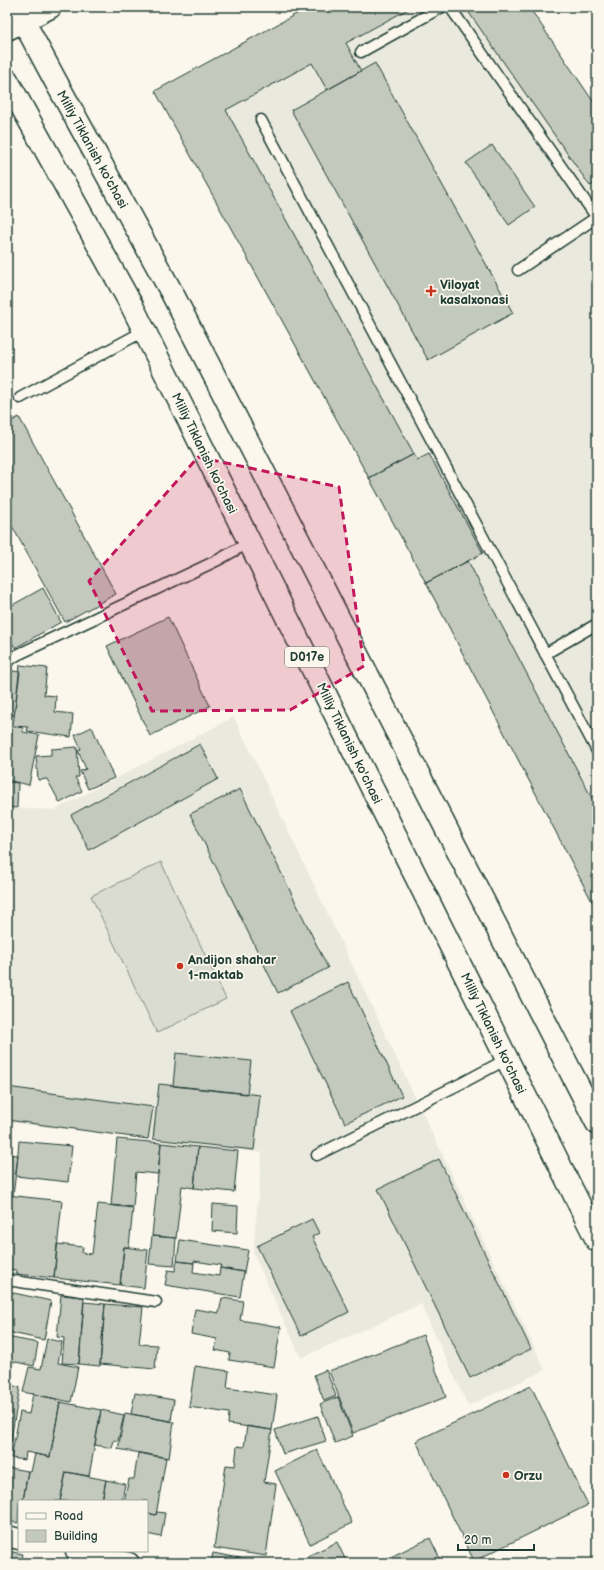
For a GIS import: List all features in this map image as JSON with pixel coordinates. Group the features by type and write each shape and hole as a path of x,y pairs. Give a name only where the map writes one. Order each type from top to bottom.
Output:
{"main road":[{"path":"16,19 50,7"},
{"name":"Milliy Tiklanish ko'chasi","path":"16,19 172,293 597,1123"},
{"name":"Milliy Tiklanish ko'chasi","path":"7,80 144,331 597,1240"}],"street":[{"path":"7,1536 18,1539"},
{"path":"80,1552 128,1563"}],"lane":[{"path":"361,52 442,7"},
{"path":"450,7 597,218 518,270"},
{"path":"261,120 597,751"},
{"path":"20,398 144,331"},
{"path":"7,662 17,655 218,560 250,542"},
{"path":"545,654 597,624"},
{"path":"316,1155 464,1082 507,1059"},
{"path":"7,1280 156,1302"}],"highlighted area":[{"path":"198,457 339,487 364,666 290,710 152,711 89,581"}],"shaded area":[{"name":"Viloyat kasalxonasi","path":"309,7 529,7 597,107 597,911 426,583 155,91"},
{"name":"Andijon shahar 1-maktab","path":"234,717 545,1370 468,1406 421,1304 301,1358 253,1253 262,1153 7,1122 7,808 55,810"},
{"path":"161,862 226,999 157,1033 91,896"}],"building":[{"path":"309,7 412,7 346,43 361,71 327,90 312,63 226,110 414,454 369,478 155,91"},
{"path":"465,7 529,7 597,107 597,182 590,186"},
{"path":"375,63 513,313 428,360 291,110"},
{"path":"492,145 535,207 509,225 466,163"},
{"path":"7,411 12,421 19,417 116,594 65,622 7,517"},
{"path":"414,454 417,460 429,454 483,553 426,583 369,478"},
{"path":"468,561 597,808 597,911 426,583"},
{"path":"43,588 61,622 15,648 7,633 7,608"},
{"path":"168,617 210,706 150,736 107,646"},
{"path":"20,665 47,668 44,695 56,696 55,712 73,714 71,737 27,731 28,727 13,726"},
{"path":"7,670 20,672 14,716 8,711 7,712"},
{"path":"13,726 23,728 23,732 39,735 29,785 7,780 7,757"},
{"path":"92,727 114,778 88,789 80,771 86,769 78,751 81,749 75,735"},
{"path":"200,744 218,779 89,850 71,815"},
{"path":"77,747 79,777 75,777 82,791 60,803 47,779 38,780 36,756 51,755 51,749"},
{"path":"7,782 18,783 17,808 7,807"},
{"path":"240,789 328,968 278,993 190,814"},
{"path":"348,982 402,1096 345,1123 290,1011"},
{"path":"176,1053 251,1061 247,1094 173,1086"},
{"path":"159,1084 260,1095 254,1150 153,1139"},
{"path":"7,1087 153,1107 148,1139 7,1120"},
{"path":"117,1139 161,1143 158,1174 136,1172 133,1207 111,1205"},
{"path":"19,1141 72,1146 68,1182 16,1176"},
{"path":"161,1143 198,1147 194,1188 182,1186 176,1238 152,1236"},
{"path":"198,1147 238,1151 234,1192 194,1188"},
{"path":"7,1154 18,1155 13,1196 7,1195"},
{"path":"439,1159 531,1349 470,1378 378,1189"},
{"path":"7,1195 62,1201 54,1278 16,1274 17,1270 7,1269"},
{"path":"98,1204 133,1208 129,1247 124,1247 120,1285 54,1278 57,1244 83,1247 82,1253 92,1254"},
{"path":"213,1204 238,1206 237,1233 212,1231"},
{"path":"312,1219 319,1233 312,1237 349,1312 301,1336 257,1246"},
{"path":"152,1236 176,1238 174,1266 149,1264"},
{"path":"180,1240 248,1250 244,1272 220,1268 221,1265 194,1261 194,1263 177,1261"},
{"path":"124,1247 148,1250 144,1288 120,1285"},
{"path":"177,1261 194,1263 193,1272 219,1276 220,1268 244,1272 240,1297 165,1285 168,1270 175,1271"},
{"path":"9,1292 51,1301 44,1340 7,1332 7,1301"},
{"path":"61,1295 84,1297 79,1364 62,1363 64,1338 57,1337"},
{"path":"222,1298 243,1301 240,1320 281,1327 274,1367 229,1360 230,1353 215,1350 217,1339 191,1334 195,1309 219,1313"},
{"path":"84,1302 105,1304 100,1366 79,1364"},
{"path":"105,1304 143,1307 139,1344 157,1345 155,1369 100,1364"},
{"path":"423,1335 446,1397 353,1433 329,1371"},
{"path":"7,1337 38,1343 34,1366 7,1360"},
{"path":"47,1339 62,1342 58,1363 78,1367 71,1402 23,1392 29,1367 41,1369"},
{"path":"195,1366 229,1371 227,1388 277,1395 272,1430 228,1424 229,1413 189,1407"},
{"path":"326,1370 336,1396 324,1401 314,1375"},
{"path":"7,1385 20,1387 12,1434 7,1433"},
{"path":"531,1386 588,1505 474,1561 416,1441"},
{"path":"135,1393 174,1400 171,1421 131,1414"},
{"path":"33,1394 56,1399 56,1401 60,1402 50,1457 26,1452 25,1460 11,1458 20,1412 29,1414"},
{"path":"338,1397 353,1436 335,1443 320,1404"},
{"path":"60,1402 101,1410 89,1476 66,1472 60,1500 23,1500 28,1471 31,1472 35,1454 50,1457"},
{"path":"101,1410 124,1415 118,1441 114,1440 112,1448 95,1445"},
{"path":"125,1413 174,1422 169,1458 118,1449"},
{"path":"318,1416 326,1441 283,1454 275,1430"},
{"path":"247,1426 272,1430 264,1482 276,1484 266,1556 214,1548 226,1465 235,1466 237,1446 244,1447"},
{"path":"7,1433 12,1434 12,1441 7,1440"},
{"path":"317,1450 352,1523 310,1544 275,1471"},
{"path":"138,1453 166,1458 156,1515 148,1513 148,1500 124,1500 129,1479 134,1479"},
{"path":"9,1468 28,1471 23,1500 18,1500 18,1523 7,1521 7,1477"},
{"path":"66,1472 106,1480 102,1500 60,1500"},
{"path":"106,1480 125,1484 122,1500 102,1500"},
{"path":"157,1512 165,1513 161,1537 148,1534 148,1513 156,1515"},
{"path":"430,1538 442,1563 378,1563"},
{"path":"337,1542 347,1563 312,1563 308,1556"},
{"path":"7,1551 23,1554 21,1563 7,1563"},
{"path":"213,1553 266,1563 211,1563"}],"place":[{"name":"Viloyat kasalxonasi","path":"431,291"},
{"name":"Andijon shahar 1-maktab","path":"180,966"},
{"name":"Orzu","path":"506,1475"}]}
